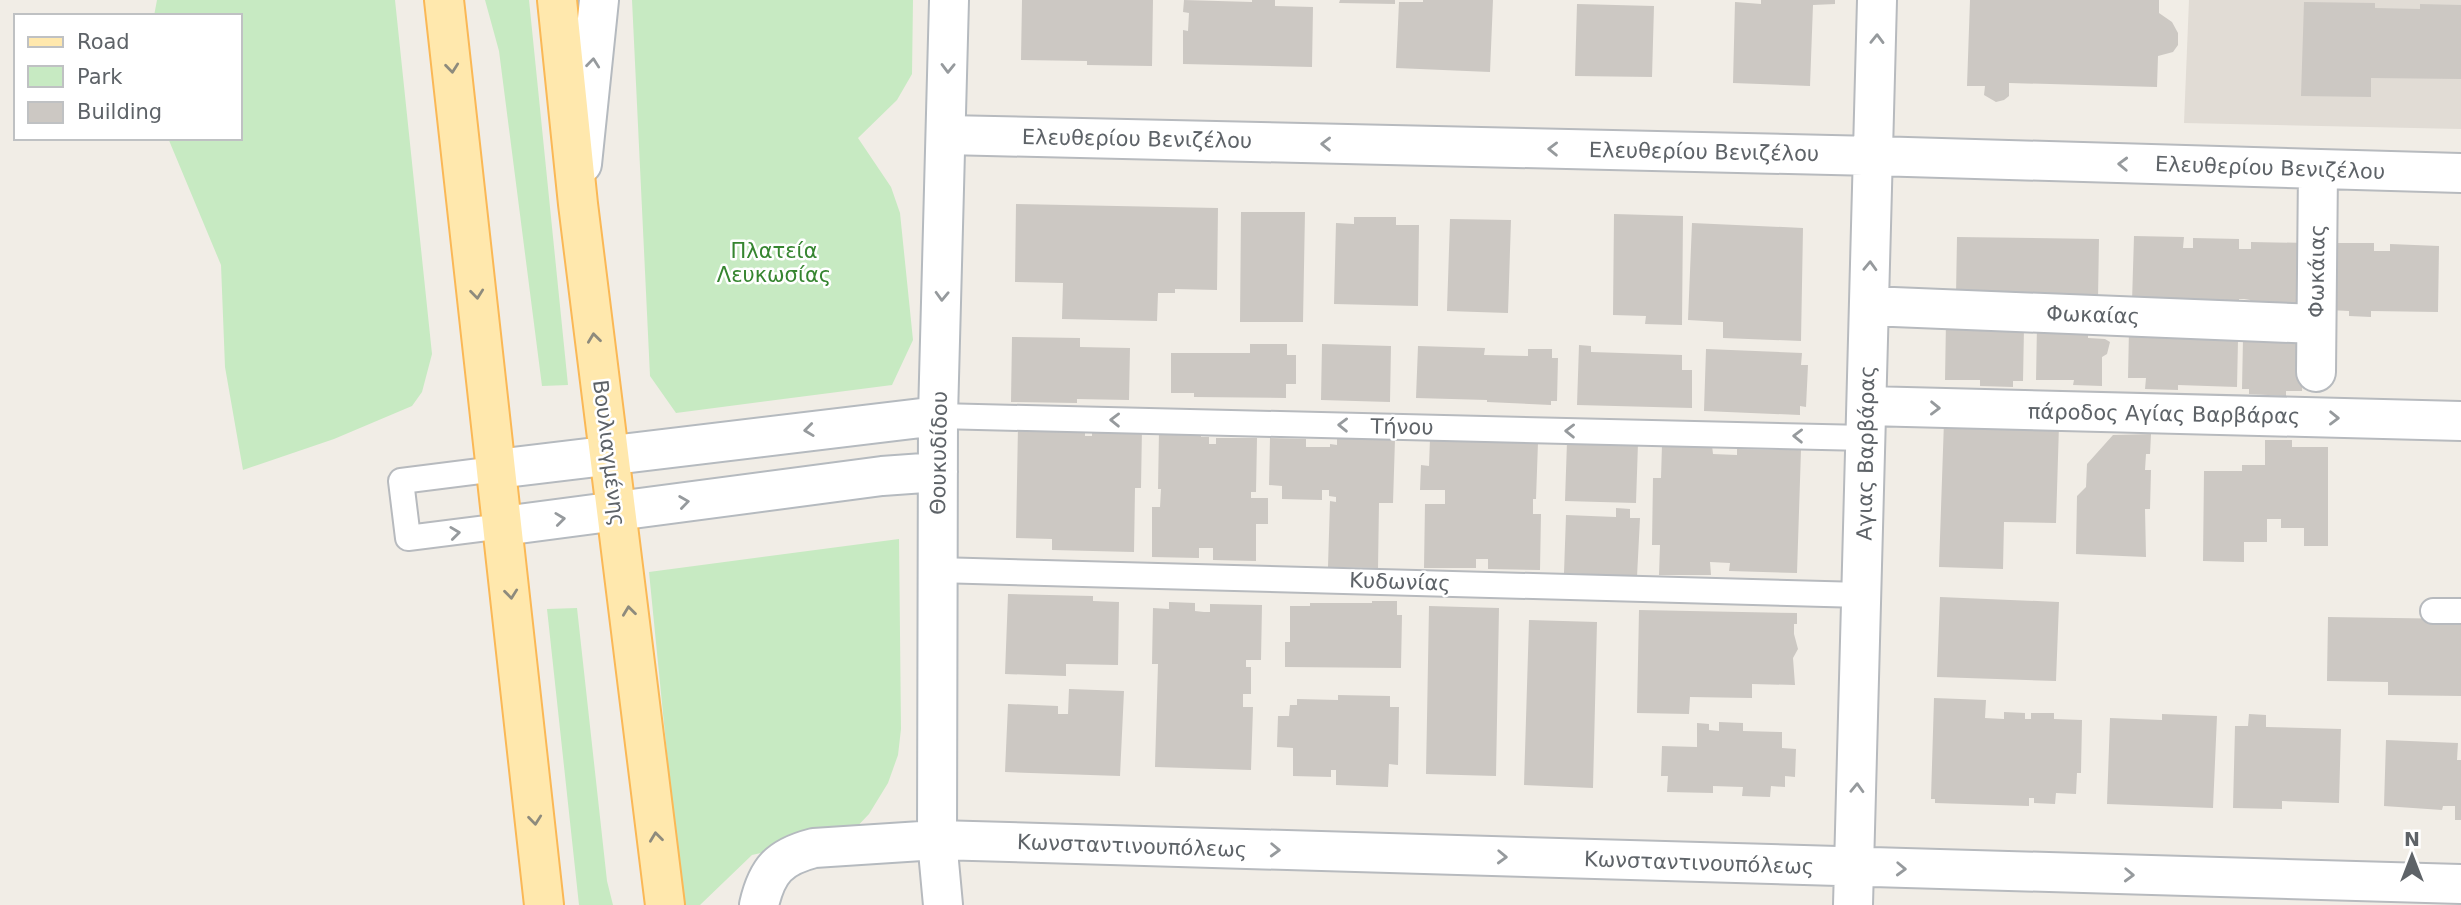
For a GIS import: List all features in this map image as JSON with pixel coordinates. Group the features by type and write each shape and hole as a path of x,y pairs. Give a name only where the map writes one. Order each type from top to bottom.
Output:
{"main road":[{"path":"444,0 544,905"},
{"name":"Βουλιαγμένης","path":"557,0 578,204 665,905"}],"street":[{"path":"578,204 599,0"},
{"name":"Θουκυδίδου","path":"943,905 937,840 937,570 949,0"},
{"name":"Αγιας Βαρβάρας","path":"1853,905 1878,0"},
{"name":"Ελευθερίου Βενιζέλου","path":"946,135 1874,156 2461,173"},
{"name":"Φωκάιας","path":"2316,372 2318,170"},
{"name":"Φωκαίας","path":"1869,306 2316,324"},
{"path":"496,469 939,416"},
{"name":"πάροδος Αγίας Βαρβάρας","path":"1866,422 2461,421"},
{"path":"503,526 882,476 939,472"},
{"name":"Κωνσταντινουπόλεως","path":"760,905 773,868 783,859 799,852 814,848 937,840 2461,884"}],"lane":[{"name":"Τήνου","path":"939,416 1866,422"},
{"path":"496,469 401,481 408,538 503,526"},
{"name":"Κυδωνίας","path":"937,570 1862,595"},
{"path":"2433,611 2461,611"}],"shaded area":[{"path":"2189,0 2461,0 2461,129 2184,123"}],"green space":[{"path":"157,0 395,0 432,354 422,392 412,406 334,439 243,470 225,367 221,265 169,140 242,140 242,14 154,14"},
{"path":"485,0 529,0 568,385 542,386 499,51"},
{"name":"Πλατεία Λευκωσίας","path":"632,0 913,0 912,74 897,100 858,138 891,187 900,213 913,340 892,385 676,413 650,376"},
{"path":"899,539 901,729 898,755 888,783 869,814 851,833 752,855 700,905 682,905 649,572"},
{"path":"577,608 607,881 613,905 579,905 547,609"}],"building":[{"path":"1022,0 1153,0 1152,66 1021,60"},
{"path":"1184,0 1275,0 1275,6 1313,7 1312,67 1183,64 1183,30 1188,31 1189,13 1183,12"},
{"path":"1340,0 1395,0 1395,4 1339,3"},
{"path":"1493,0 1490,72 1396,68 1399,2"},
{"path":"1761,0 1835,0 1835,4 1813,5 1810,86 1733,83 1735,2 1761,4"},
{"path":"1970,0 2159,0 2159,13 2172,22 2178,33 2178,45 2173,52 2158,56 2157,87 2009,83 2009,96 1996,102 1984,95 1985,86 1967,86"},
{"path":"2304,2 2375,3 2375,8 2420,9 2420,4 2461,5 2461,79 2371,78 2371,97 2301,96"},
{"path":"1577,4 1654,6 1652,77 1575,76"},
{"path":"1016,204 1218,208 1217,290 1175,289 1175,293 1158,293 1157,321 1062,319 1063,283 1015,282"},
{"path":"1241,212 1305,212 1303,322 1240,322"},
{"path":"1614,214 1683,216 1682,325 1645,324 1646,316 1613,315"},
{"path":"1354,217 1396,217 1396,225 1419,225 1418,306 1334,304 1336,223 1354,224"},
{"path":"1450,219 1511,220 1508,313 1447,311"},
{"path":"1692,223 1803,228 1801,341 1723,338 1723,322 1688,320"},
{"path":"2134,236 2184,237 2183,248 2193,248 2193,238 2239,239 2239,249 2251,249 2251,242 2308,243 2307,311 2250,309 2250,300 2244,299 2239,299 2239,306 2199,304 2199,299 2181,299 2181,303 2132,302"},
{"path":"1957,237 2099,239 2098,299 1956,296"},
{"path":"2329,243 2374,243 2374,251 2390,251 2390,244 2439,246 2438,312 2371,311 2371,317 2349,316 2349,311 2328,310"},
{"path":"1946,320 2024,327 2023,381 2013,381 2013,387 1980,386 1980,380 1945,380"},
{"path":"2037,324 2088,325 2088,338 2110,342 2107,354 2102,357 2102,386 2073,385 2074,380 2036,380"},
{"path":"2129,329 2188,331 2188,338 2238,340 2237,387 2178,385 2178,390 2145,389 2146,378 2128,378"},
{"path":"2305,333 2302,391 2286,391 2286,396 2249,394 2249,389 2242,389 2243,338"},
{"path":"1012,337 1080,338 1080,347 1130,348 1129,400 1077,399 1077,403 1011,402"},
{"path":"1250,344 1287,344 1287,355 1296,355 1296,384 1286,384 1286,398 1194,397 1194,393 1171,393 1171,353 1250,353"},
{"path":"1322,344 1391,346 1390,402 1321,400"},
{"path":"1579,345 1591,346 1591,352 1682,355 1682,370 1692,370 1692,408 1577,405"},
{"path":"1418,346 1485,348 1484,355 1528,356 1528,349 1552,349 1552,358 1558,358 1557,401 1551,401 1551,405 1416,398"},
{"path":"1706,349 1802,353 1801,365 1808,365 1806,407 1800,406 1800,415 1704,411"},
{"path":"1944,421 2059,425 2056,523 2004,522 2003,569 1939,567"},
{"path":"1018,425 1085,426 1085,436 1092,436 1092,427 1142,427 1141,488 1135,488 1134,552 1052,550 1052,539 1016,538"},
{"path":"1159,431 1201,432 1201,437 1209,437 1209,444 1216,444 1216,438 1257,438 1256,492 1251,492 1251,498 1268,498 1268,524 1256,524 1256,561 1213,560 1213,548 1199,548 1199,558 1152,557 1152,507 1160,507 1161,489 1158,489"},
{"path":"2151,434 2150,454 2146,454 2145,470 2151,470 2150,509 2145,509 2146,557 2076,554 2077,496 2086,487 2087,464 2113,435"},
{"path":"1270,438 1306,439 1306,447 1337,445 1337,438 1395,439 1393,503 1379,503 1378,568 1328,567 1330,501 1336,502 1336,497 1329,496 1329,490 1322,490 1322,500 1282,499 1282,486 1269,485"},
{"path":"1430,439 1538,442 1533,514 1541,514 1540,570 1488,569 1488,559 1476,559 1476,568 1424,568 1425,504 1445,504 1445,490 1420,490 1421,465 1429,466"},
{"path":"2265,440 2292,440 2292,447 2328,447 2328,546 2304,546 2304,528 2281,528 2281,519 2267,519 2267,542 2244,542 2244,562 2203,561 2204,471 2242,471 2242,465 2265,465"},
{"path":"1567,441 1638,443 1636,503 1565,501"},
{"path":"1662,444 1712,445 1713,454 1737,455 1737,449 1801,450 1797,573 1729,571 1730,563 1710,562 1711,575 1659,575 1660,545 1652,545 1653,478 1661,478"},
{"path":"1616,508 1630,509 1630,518 1640,518 1637,577 1564,573 1566,515 1616,517"},
{"path":"1008,594 1093,596 1093,601 1119,602 1118,665 1066,664 1066,676 1005,674"},
{"path":"1940,597 2059,602 2056,681 1937,677"},
{"path":"1397,601 1397,615 1402,615 1401,668 1285,667 1285,642 1290,642 1290,606"},
{"path":"1169,602 1195,603 1195,611 1204,612 1210,612 1210,604 1262,605 1261,660 1246,660 1246,667 1251,667 1251,694 1243,694 1243,707 1253,707 1251,770 1155,767 1158,664 1152,664 1153,608 1169,609"},
{"path":"1429,606 1499,608 1496,776 1426,774"},
{"path":"1639,610 1797,613 1794,634 1798,649 1793,658 1795,685 1752,684 1752,698 1690,697 1689,714 1637,713"},
{"path":"2328,617 2461,619 2461,696 2388,695 2388,682 2327,681"},
{"path":"1529,620 1597,622 1593,788 1524,785"},
{"path":"1069,689 1124,691 1120,776 1005,772 1008,704 1058,706 1058,714 1068,714"},
{"path":"1338,695 1390,696 1390,707 1399,707 1398,765 1389,764 1388,787 1336,785 1336,770 1331,770 1331,777 1293,776 1293,748 1277,747 1278,716 1289,716 1290,705 1297,705 1297,699 1338,700"},
{"path":"1934,698 1986,700 1985,718 2004,719 2004,712 2025,713 2025,719 2031,719 2031,713 2054,713 2054,719 2082,720 2081,773 2077,773 2076,794 2056,793 2055,804 2034,803 2034,798 2029,798 2029,806 1935,803 1935,799 1931,799"},
{"path":"2162,714 2217,716 2213,808 2107,804 2110,718 2162,720"},
{"path":"2249,714 2266,715 2266,727 2341,729 2339,803 2282,801 2282,809 2233,808 2235,726 2248,726"},
{"path":"1719,722 1743,723 1743,731 1782,732 1782,748 1796,749 1795,777 1785,776 1785,787 1771,786 1770,797 1742,796 1743,787 1713,786 1713,793 1667,792 1668,776 1661,776 1662,746 1697,747 1697,723 1709,724 1709,730 1719,731"},
{"path":"2386,740 2458,743 2457,760 2461,760 2461,820 2455,820 2455,806 2443,806 2442,810 2384,806"}]}
